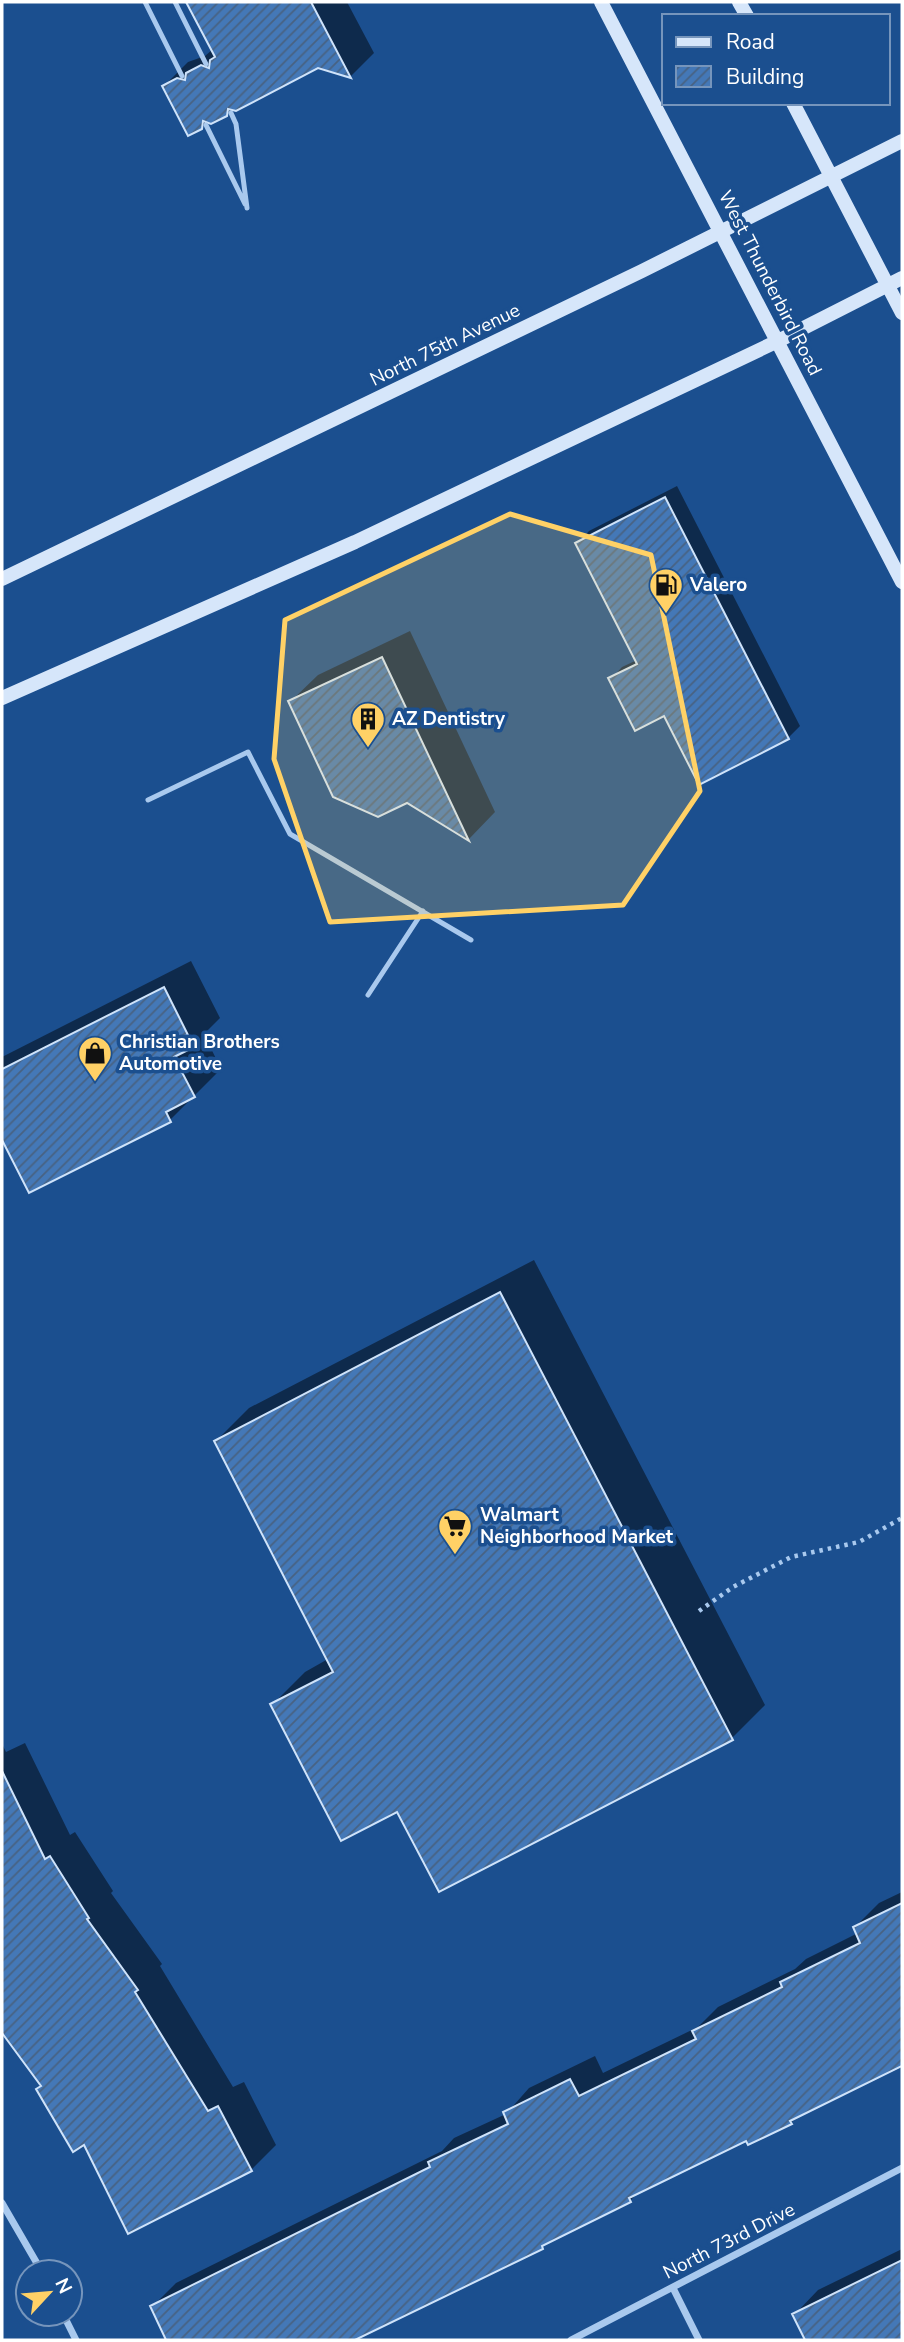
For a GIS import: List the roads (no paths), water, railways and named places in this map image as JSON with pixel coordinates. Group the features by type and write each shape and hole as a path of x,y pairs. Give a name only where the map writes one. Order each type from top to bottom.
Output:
{"main road":[{"name":"West Thunderbird Road","path":"601,2 902,582"},
{"path":"794,105 902,313"},
{"name":"North 75th Avenue","path":"2,579 722,232 902,141"},
{"path":"2,698 355,542 779,341 902,278"}],"street":[{"name":"North 73rd Drive","path":"571,2340 902,2168"},
{"path":"2,2203 33,2258"},
{"path":"673,2288 699,2340"}],"lane":[{"path":"145,2 182,76"},
{"path":"175,2 206,64"},
{"path":"206,125 247,208 236,124 231,113"},
{"path":"148,800 248,752 290,834 471,940"},
{"path":"368,995 423,911"}],"place":[{"name":"Valero","path":"666,615"},
{"name":"AZ Dentistry","path":"368,749"},
{"name":"Christian Brothers Automotive","path":"95,1083"},
{"name":"Walmart Neighborhood Market","path":"455,1556"}]}
